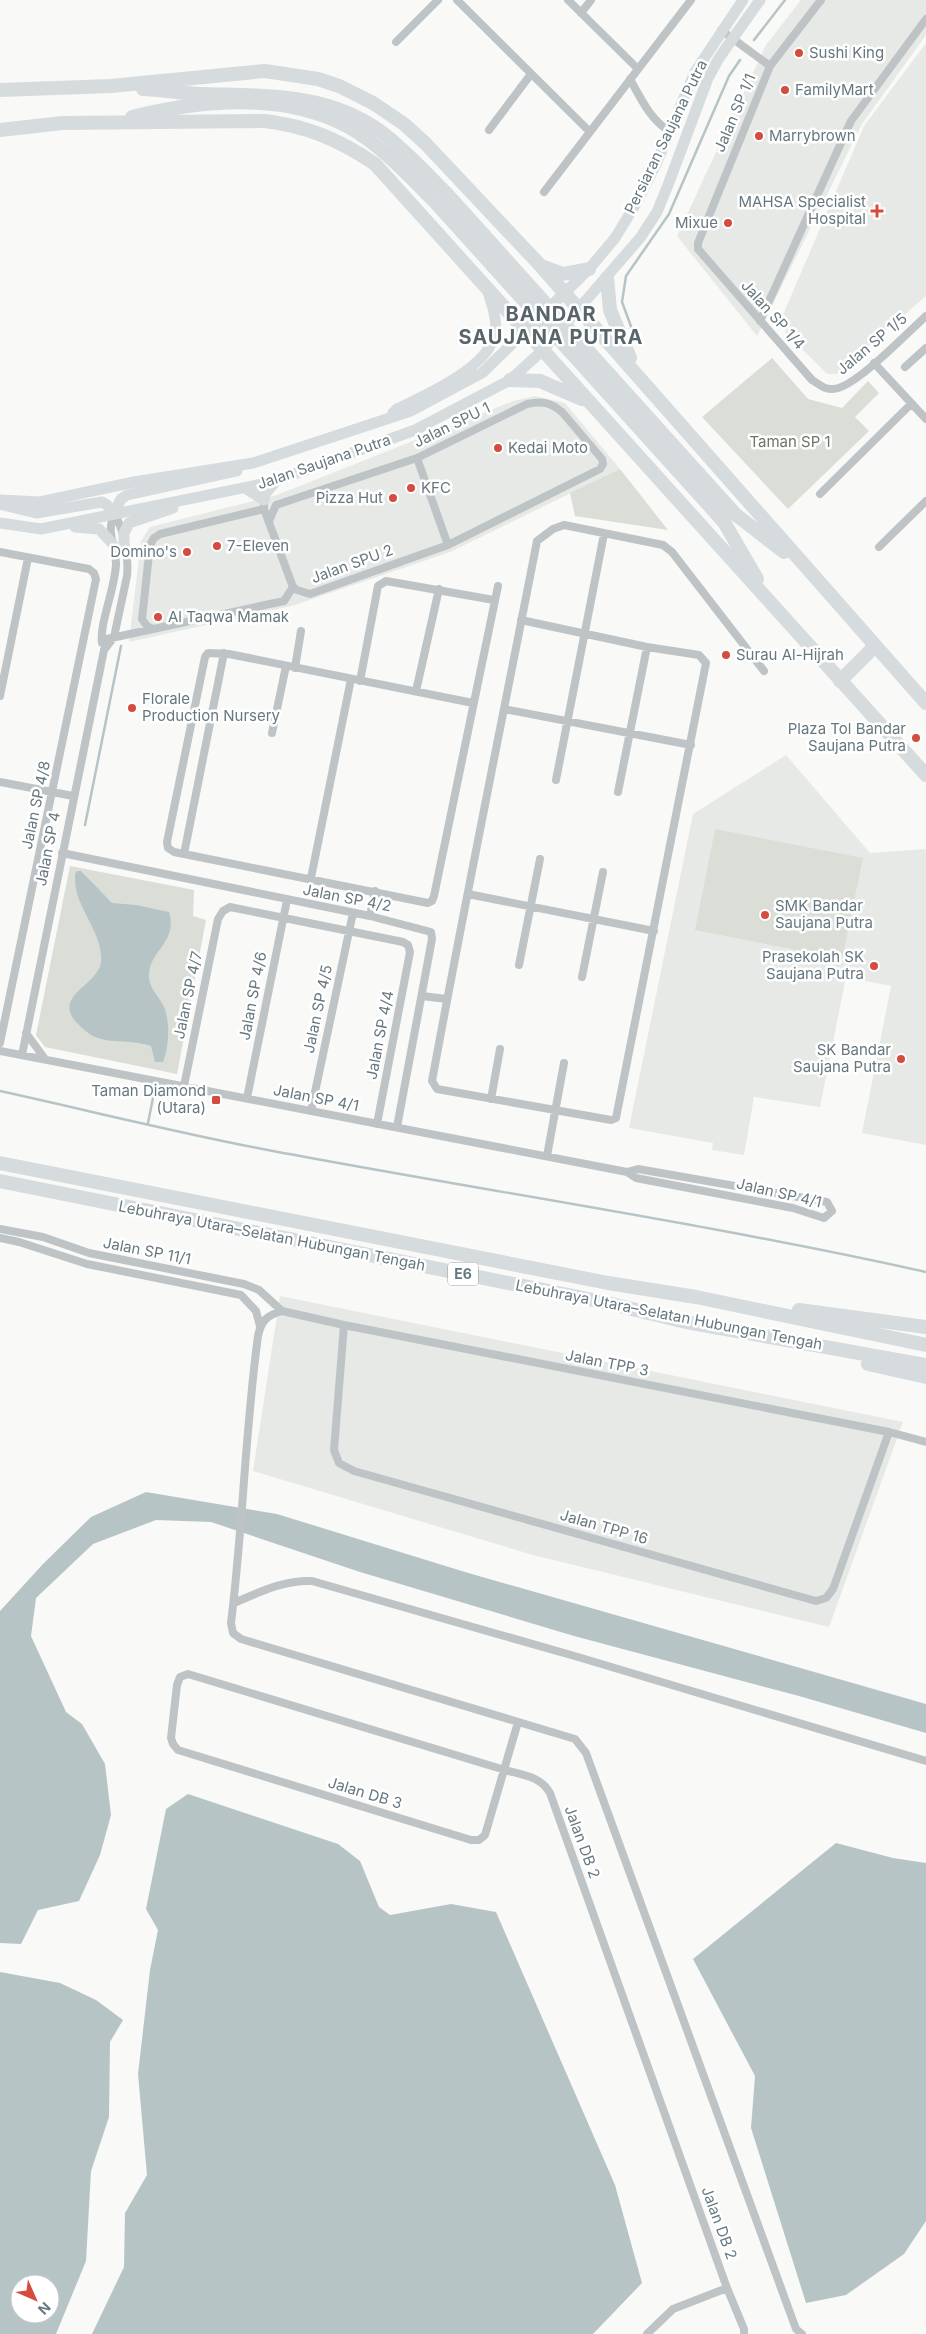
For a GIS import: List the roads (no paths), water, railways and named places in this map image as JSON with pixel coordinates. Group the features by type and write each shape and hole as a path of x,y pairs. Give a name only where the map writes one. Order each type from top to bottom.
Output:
{"highway":[{"path":"0,90 112,86 265,71 290,73 339,86 373,103 404,124 425,142 539,264 926,703"},
{"path":"112,86 200,94 248,93 294,98 325,105 353,116 379,130 408,154 441,198 729,518 809,570"},
{"path":"110,122 166,108 198,104 288,106 319,115 347,127 396,162 441,198"},
{"path":"0,130 62,123 265,122 287,124 324,135 347,145 374,164 926,775"},
{"path":"539,264 564,274 589,269"},
{"path":"607,278 610,310 622,344 641,379"},
{"path":"510,380 530,379 540,381 590,403"},
{"path":"729,518 771,604"},
{"path":"840,681 875,646"},
{"name":"Lebuhraya Utara–Selatan Hubungan Tengah","path":"0,1163 608,1283 696,1297 926,1344"},
{"name":"Lebuhraya Utara–Selatan Hubungan Tengah","path":"0,1181 594,1300 686,1322 926,1365"},
{"path":"696,1297 926,1328"},
{"path":"686,1322 926,1377"}],"main road":[{"name":"Persiaran Saujana Putra","path":"565,293 589,269 615,238 634,207 671,132 695,72 721,30 743,0"},
{"name":"Persiaran Saujana Putra","path":"579,309 640,238 656,212 700,96 719,58 760,0"},
{"path":"387,420 397,409 468,370 486,352 495,334 495,324 487,289"},
{"name":"Jalan Saujana Putra","path":"0,500 40,502 134,482 253,463 387,420 420,407 482,373 565,293"},
{"name":"Jalan Saujana Putra","path":"0,523 34,529 47,528 240,489 277,480 415,430 510,380 542,350 579,309"},
{"path":"0,504 36,513 102,502 114,514 121,499 127,495 233,473 253,463"},
{"path":"124,546 124,533 129,523 240,489 264,504 265,494 277,480"},
{"path":"47,528 90,526 99,529 112,543"}],"street":[{"path":"396,42 438,0"},
{"path":"457,0 590,132"},
{"path":"568,0 638,69"},
{"path":"581,13 591,0"},
{"path":"544,192 691,0"},
{"name":"Jalan SP 1/1","path":"698,249 698,243 711,208 770,66 821,0"},
{"path":"760,322 851,121 926,19"},
{"path":"721,30 770,66"},
{"path":"489,130 531,74"},
{"path":"630,79 647,110 671,132"},
{"name":"Jalan SP 1/4","path":"698,249 812,380 824,388 834,390"},
{"name":"Jalan SP 1/5","path":"834,390 851,382 874,364 926,316"},
{"path":"905,367 926,348"},
{"path":"874,364 926,420"},
{"name":"Jalan SPU 1","path":"276,505 417,458 527,404 538,402 554,406 562,412 602,459 603,464"},
{"path":"820,494 911,404"},
{"path":"417,458 448,545"},
{"name":"Jalan SPU 2","path":"102,640 284,601 293,586 297,590 310,594 448,545 555,493 600,469 603,464"},
{"path":"879,547 926,501"},
{"path":"264,504 293,586"},
{"path":"153,629 147,626 142,619 150,545 154,538 160,534 264,504 276,505 269,520"},
{"name":"Jalan SP 4","path":"22,1055 104,650 102,640 116,562 109,526 114,514"},
{"name":"Jalan SP 4","path":"104,650 114,637 127,576 121,525 114,514"},
{"path":"521,620 647,647 699,655 704,658 706,663 616,1118 611,1120 438,1089 432,1081 447,999 521,620 537,541 553,529 564,525 663,545 668,548 764,671"},
{"path":"556,780 604,534"},
{"path":"0,552 28,558 4,656 0,696"},
{"name":"Jalan SP 4/8","path":"0,1043 96,579 94,573 89,569 28,558"},
{"name":"Jalan SPU 2","path":"360,681 378,586 381,582 386,581 439,589 494,600"},
{"path":"472,703 212,652 206,657 167,842 168,848 174,852 428,903 432,901 498,586"},
{"path":"416,691 439,589"},
{"path":"295,668 301,631"},
{"path":"618,792 647,647"},
{"path":"184,854 224,653"},
{"path":"272,733 286,666"},
{"path":"311,878 351,679"},
{"path":"504,709 691,745"},
{"path":"0,782 73,796"},
{"name":"Jalan SP 4/2","path":"62,853 370,916 431,932 432,939 397,1128"},
{"path":"519,965 540,859"},
{"path":"582,977 604,872"},
{"path":"370,916 375,891"},
{"path":"468,894 654,931"},
{"name":"Jalan SP 4/6","path":"247,1098 287,900"},
{"name":"Jalan SP 4/7","path":"184,1086 218,919 223,911 230,908 283,917"},
{"name":"Jalan SP 4/5","path":"311,1111 353,913"},
{"path":"283,917 348,930"},
{"name":"Jalan SP 4/4","path":"348,930 402,942 408,945 410,952 377,1124"},
{"path":"422,996 447,999"},
{"path":"26,1032 46,1059"},
{"path":"491,1099 500,1049"},
{"name":"Jalan SP 4/1","path":"0,1051 627,1172 636,1178 793,1208 824,1218 832,1211 827,1202 638,1168 627,1172"},
{"path":"547,1156 564,1063"},
{"name":"Jalan SP 11/1","path":"0,1229 43,1237 89,1253 244,1284 259,1290 282,1311"},
{"name":"Jalan SP 11/1","path":"0,1238 19,1242 87,1264 242,1295 256,1310 260,1326"},
{"path":"282,1311 268,1315 260,1326 250,1398 247,1466 234,1581 234,1603 231,1623 233,1633 240,1639 574,1739 581,1744 586,1753 796,2328 802,2334"},
{"name":"Jalan TPP 3","path":"282,1311 344,1325 889,1432 926,1442"},
{"name":"Jalan TPP 16","path":"344,1325 334,1450 339,1463 354,1471 816,1601 826,1598 833,1589 889,1432"},
{"path":"234,1603 276,1585 294,1580 312,1581 578,1657 926,1761"},
{"name":"Jalan DB 2","path":"172,1744 171,1738 177,1685 180,1677 188,1674 535,1778 544,1783 550,1793 727,2288 744,2329 744,2334"},
{"path":"505,1770 518,1722"},
{"name":"Jalan DB 3","path":"172,1744 178,1750 471,1840 479,1840 485,1835 505,1770"},
{"path":"647,2334 673,2310 727,2288"}],"waterway":[{"path":"754,40 785,0"},
{"path":"632,329 622,302 626,276 669,214 729,76 740,60"},
{"path":"85,825 121,646"},
{"path":"0,1091 239,1144 682,1223 926,1272"},
{"path":"148,1123 153,1098"}],"place":[{"name":"Sushi King","path":"799,53"},
{"name":"FamilyMart","path":"785,90"},
{"name":"Marrybrown","path":"759,136"},
{"name":"MAHSA Specialist Hospital","path":"877,211"},
{"name":"Mixue","path":"728,223"},
{"name":"Kedai Moto","path":"498,448"},
{"name":"KFC","path":"411,488"},
{"name":"Pizza Hut","path":"393,498"},
{"name":"7-Eleven","path":"217,546"},
{"name":"Domino's","path":"187,552"},
{"name":"Al Taqwa Mamak","path":"158,617"},
{"name":"Surau Al-Hijrah","path":"726,655"},
{"name":"Florale Production Nursery","path":"132,708"},
{"name":"Plaza Tol Bandar Saujana Putra","path":"916,738"},
{"name":"SMK Bandar Saujana Putra","path":"765,915"},
{"name":"Prasekolah SK Saujana Putra","path":"874,966"},
{"name":"SK Bandar Saujana Putra","path":"901,1059"},
{"name":"Taman Diamond (Utara)","path":"216,1100"}],"district":[{"name":"BANDAR SAUJANA PUTRA","path":"551,326"}],"park label":[{"name":"Taman SP 1","path":"790,442"}]}
